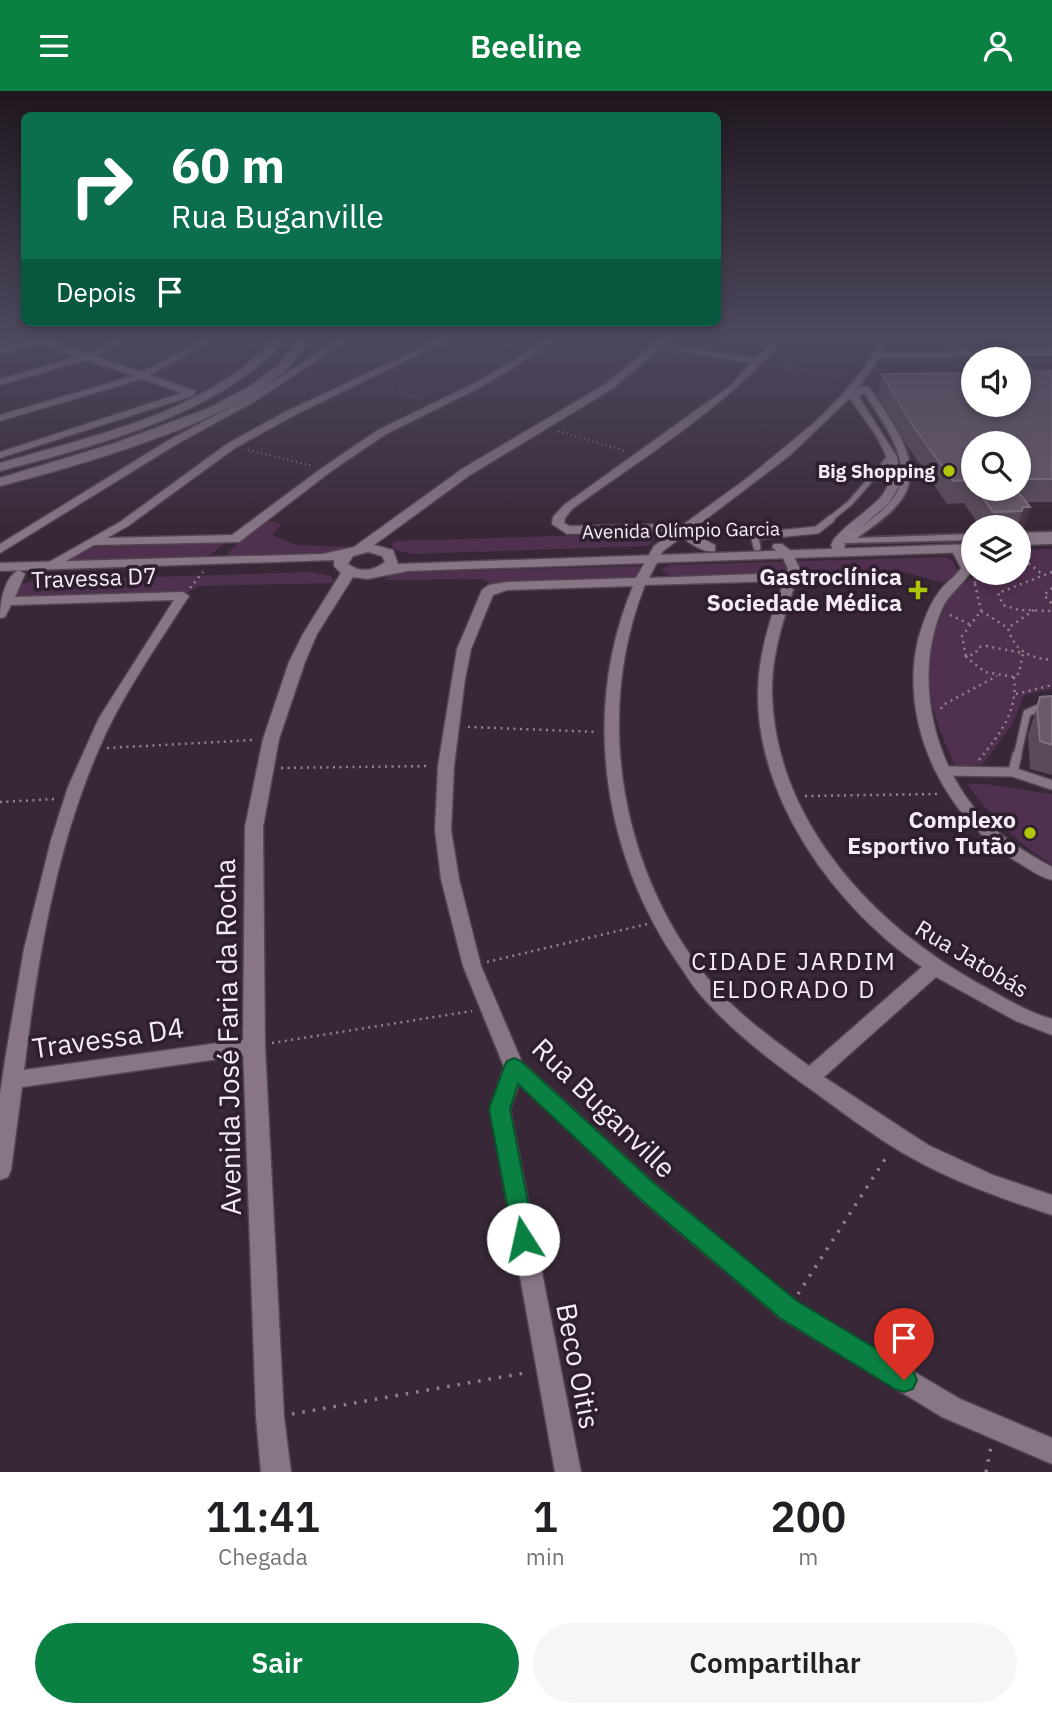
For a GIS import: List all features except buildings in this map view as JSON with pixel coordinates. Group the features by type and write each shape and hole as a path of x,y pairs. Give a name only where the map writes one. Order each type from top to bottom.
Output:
{"street":[{"path":"0,418 46,404"},
{"path":"0,455 157,404"},
{"path":"0,467 188,404"},
{"path":"0,549 182,423 220,404"},
{"path":"0,482 197,428 242,404"},
{"path":"48,566 95,541 231,446 310,404"},
{"path":"95,541 235,539 326,470 383,432 435,404"},
{"path":"347,571 340,561 466,472 578,404"},
{"path":"687,528 567,530 558,524 559,517 568,507 710,404"},
{"path":"849,404 838,405 796,444 655,554 626,621 618,656 611,732 617,798 625,834 634,869 669,937 711,995 809,1078 919,1152 1023,1196 1052,1205"},
{"path":"858,404 891,456 896,472 892,491 840,539 838,549 961,549"},
{"path":"874,404 899,446 907,467 908,480 898,498 848,541 961,540"},
{"path":"167,413 180,416 184,420 182,423"},
{"path":"379,572 392,563 388,546 421,506"},
{"path":"687,528 689,539 711,548"},
{"path":"1031,542 1052,537"},
{"name":"Avenida Olímpio Garcia","path":"354,551 376,549 389,554 655,554 838,549 961,541"},
{"path":"1031,545 1052,547"},
{"name":"Avenida Olímpio Garcia","path":"347,571 379,572 400,567 655,554 711,548 757,547 782,551"},
{"path":"0,567 323,558 354,551"},
{"name":"Rua Jatobás","path":"782,551 794,569 768,660 765,707 773,752 788,796 808,841 846,890 892,938 973,991 1052,1027"},
{"path":"0,574 11,581 328,567 347,571"},
{"name":"Avenida José Faria da Rocha","path":"276,1472 270,1417 254,1046 254,827 271,739 297,662 347,571"},
{"name":"Avenida José Faria da Rocha","path":"323,614 358,582 379,572"},
{"path":"643,580 791,577"},
{"path":"961,577 939,601 925,640 919,670 920,698 943,771 955,794 978,824 1014,854 1052,874"},
{"name":"Rua Buganville","path":"643,580 494,588 487,593 464,649 446,766 443,830 450,879 472,966 514,1067 647,1191 788,1310 951,1408 1052,1451"},
{"path":"3,608 11,581"},
{"path":"0,1170 44,895 74,798 93,749 141,660 183,596"},
{"name":"Travessa D7","path":"3,608 183,596"},
{"path":"809,1078 935,967"},
{"name":"Travessa D4","path":"13,1080 254,1046"},
{"name":"Beco Oitis","path":"514,1067 500,1109 568,1472"}],"lane":[{"path":"757,547 755,539 758,536 817,530 850,503 891,456"},
{"path":"1013,772 1027,713 1052,702"},
{"path":"943,771 1013,772 1052,785"}],"path":[{"path":"540,426 639,454"},
{"path":"231,446 326,470"},
{"path":"1031,565 1042,575"},
{"path":"183,596 204,571"},
{"path":"1052,572 1035,580 1007,586 998,593 1003,605 1019,610 1052,611"},
{"path":"965,588 970,585"},
{"path":"976,585 981,611 1008,628 1012,643 1033,658 1052,660"},
{"path":"1052,588 1044,595 1052,604"},
{"path":"953,604 950,615 969,624"},
{"path":"1008,628 1034,610"},
{"path":"981,611 960,636 960,644 967,656 985,672 1014,677 1019,673 1023,653"},
{"path":"967,656 975,654 979,647 986,646 1023,653"},
{"path":"939,699 940,710 957,696 997,676"},
{"path":"971,762 979,760 1013,714 1016,694 1014,677"},
{"path":"1016,694 1052,685"},
{"path":"452,727 611,732"},
{"path":"93,749 271,739"},
{"path":"265,768 446,766"},
{"path":"788,796 955,794"},
{"path":"0,802 74,798"},
{"path":"472,966 661,921"},
{"path":"254,1046 489,1008"},
{"path":"788,1310 899,1138"},
{"path":"270,1417 547,1369"},
{"path":"986,1472 996,1427"}],"shaded area":[{"path":"264,519 281,524 272,535 296,545 346,547 322,556 232,558 228,553"},
{"path":"660,533 648,546 412,554 395,550 391,545 395,541"},
{"path":"226,542 206,558 63,563 93,547"},
{"path":"1052,549 1052,689 1024,695 1012,725 983,764 956,768 937,722 930,690 930,658 935,634 952,589 961,584 1031,585 1031,550"},
{"path":"946,557 953,561 959,574 943,583 897,570 673,577 661,570 669,565"},
{"path":"640,566 644,572 638,579 493,584 482,579 384,580 391,575 411,572"},
{"path":"313,572 331,576 334,583 198,586 187,593 22,599 14,596 20,585 32,581"},
{"name":"Complexo Esportivo Tutão","path":"967,784 985,784 1052,794 1052,864 1005,829"}],"place":[{"name":"Big Shopping","path":"949,471"},
{"name":"Gastroclínica Sociedade Médica","path":"918,590"},
{"name":"Complexo Esportivo Tutão","path":"1030,833"}],"district":[{"name":"CIDADE JARDIM ELDORADO D","path":"794,976"}],"route":[{"path":"523,1239 500,1109 514,1067 647,1191 788,1310 904,1380"}]}
